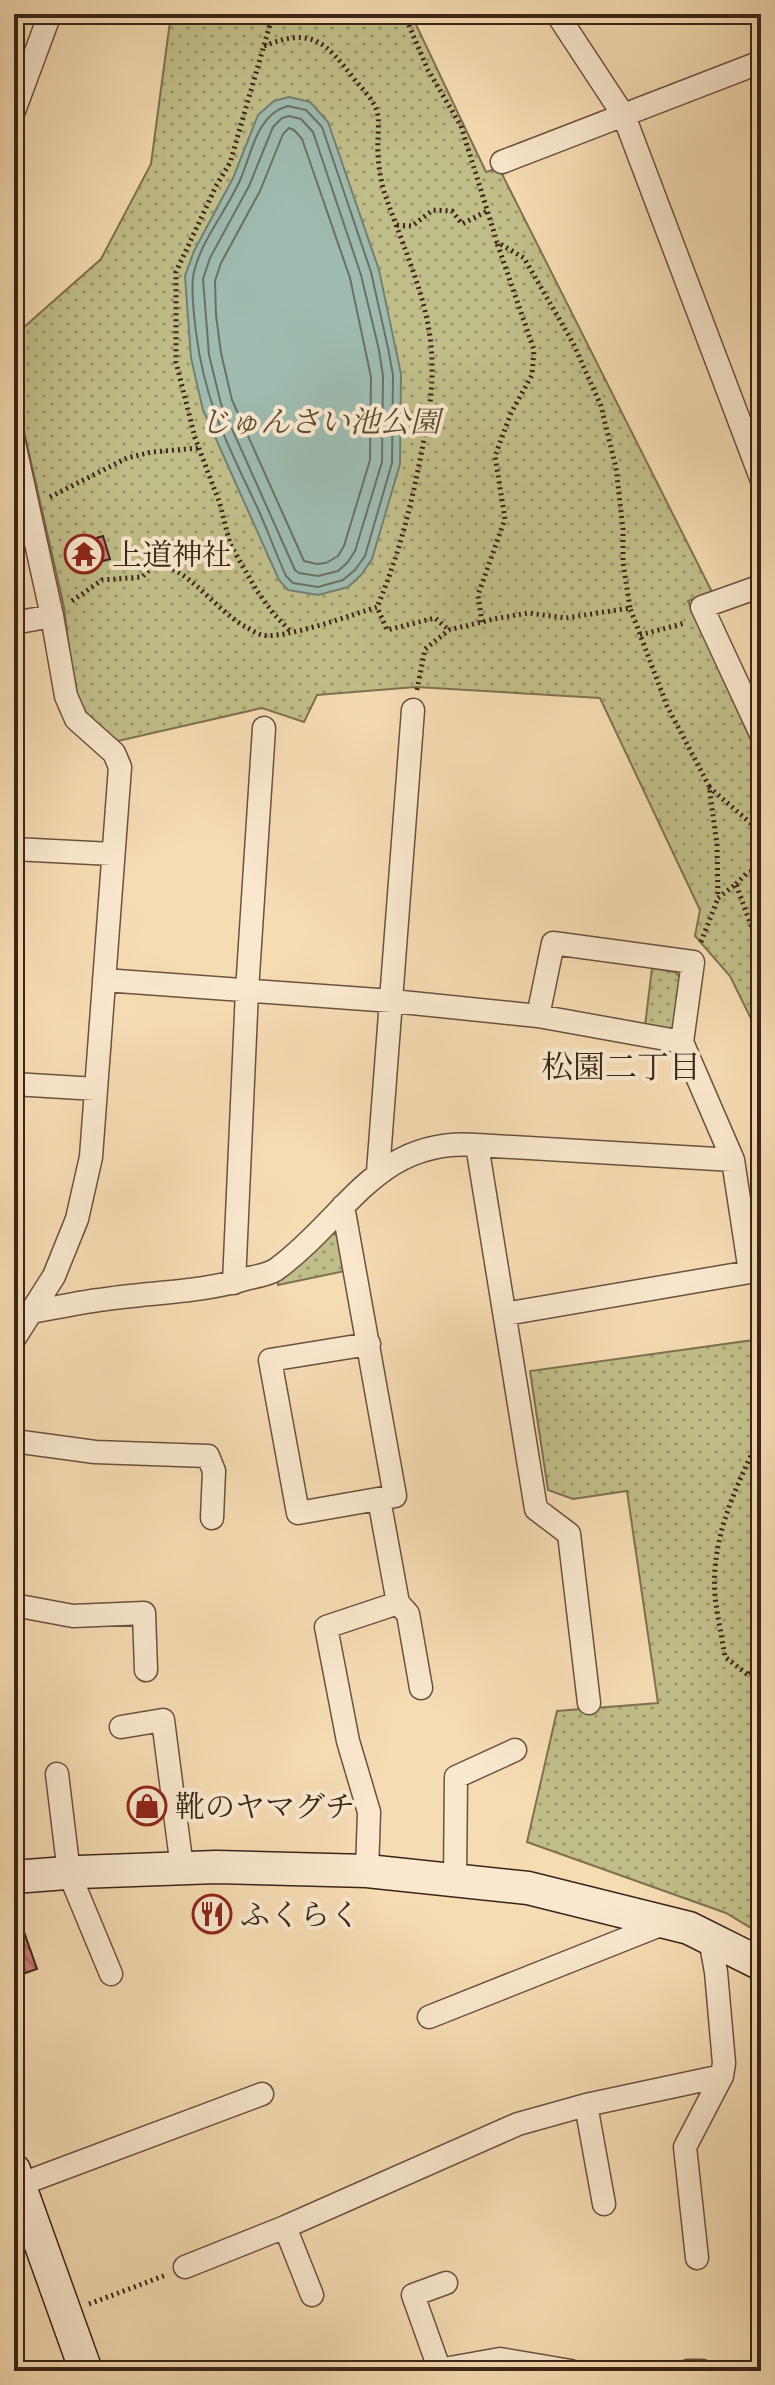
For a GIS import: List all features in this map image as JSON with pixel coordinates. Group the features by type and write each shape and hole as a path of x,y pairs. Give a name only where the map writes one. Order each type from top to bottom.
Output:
{"street":[{"path":"14,111 50,14"},
{"path":"557,14 624,116 761,478"},
{"path":"502,162 761,62"},
{"path":"14,443 70,708 76,719 114,753 120,767 91,1157 77,1219 54,1276 21,1325"},
{"path":"761,586 702,607 761,734"},
{"path":"14,623 51,612"},
{"path":"378,1172 413,710"},
{"path":"234,1283 247,991 264,728"},
{"path":"14,849 112,854"},
{"path":"505,1314 750,1272 733,1160 682,1042 693,962 553,943 538,1016"},
{"path":"104,980 392,1001 538,1016 682,1042"},
{"path":"14,1084 96,1089"},
{"path":"21,1325 101,1300 167,1294 234,1283 276,1271 378,1172 403,1156 449,1142 733,1160"},
{"path":"477,1145 536,1509 569,1534 589,1703"},
{"path":"343,1206 369,1344 395,1496 298,1513 270,1360 369,1344"},
{"path":"14,1441 95,1452 208,1456 214,1471 212,1518"},
{"path":"379,1499 398,1603 408,1614 421,1688"},
{"path":"367,1871 369,1812 348,1741 326,1627 398,1603"},
{"path":"14,1605 73,1616 144,1613 146,1670"},
{"path":"121,1727 163,1720 182,1868"},
{"path":"455,1880 456,1777 515,1750"},
{"path":"57,1774 69,1873 111,1974"},
{"path":"14,1877 182,1868 367,1871 528,1888 689,1928 761,1964"},
{"path":"429,2017 668,1922"},
{"path":"697,2258 685,2147 722,2076 724,2063 710,1939"},
{"path":"185,2267 285,2227 518,2124 586,2105 722,2076"},
{"path":"86,2371 17,2178 262,2094"},
{"path":"586,2105 604,2204"},
{"path":"285,2227 312,2295"},
{"path":"446,2283 413,2295 436,2370 500,2359 571,2371"},
{"path":"688,2371 702,2371"}],"path":[{"path":"273,14 230,163 176,272 176,362 198,448 236,555 273,613 290,631"},
{"path":"404,14 428,70 461,126 534,350 532,375 511,413 495,456 505,519 478,595 482,622"},
{"path":"264,47 287,37 314,39 334,53 374,104 378,116 377,144 385,198 397,225 427,322 433,362 430,409 412,499 391,575 377,607 387,630 435,618 449,630"},
{"path":"397,225 412,226 433,210 452,211 462,224 487,211"},
{"path":"497,242 524,258 573,343 601,406 616,468 630,608 667,706 709,786 717,845 718,898 693,962"},
{"path":"28,503 61,493 80,480 127,458 152,452 198,448"},
{"path":"51,612 102,580 142,577 155,564 166,564 188,578 230,618 263,636 317,626 377,607"},
{"path":"413,710 425,649 449,630 528,613 566,618 630,608"},
{"path":"640,635 696,620"},
{"path":"709,786 761,832"},
{"path":"718,898 747,873 761,868"},
{"path":"736,884 761,953"},
{"path":"761,1442 756,1445 734,1490 720,1530 715,1593 725,1657 748,1675 761,1678"},
{"path":"748,1675 761,1665"},
{"path":"83,2307 185,2267"}],"green space":[{"name":"じゅんさい池公園","path":"171,14 411,14 486,172 499,168 712,592 688,601 761,762 761,1039 730,976 695,936 700,910 600,698 416,687 317,695 304,722 262,708 118,741 91,719 75,697 64,607 14,387 14,336 101,259 151,164"},
{"path":"652,968 675,972 686,983 679,1024 667,1030 645,1026"},
{"path":"325,1231 337,1235 345,1271 278,1285 278,1277"},
{"path":"761,1339 761,1934 726,1913 527,1842 557,1711 658,1703 627,1491 573,1499 548,1490 530,1371"}],"water":[{"path":"289,97 310,102 328,122 379,270 401,374 400,464 372,559 348,587 318,595 288,590 279,580 203,410 191,358 185,276 194,251 233,178 258,115 274,101"}],"building":[{"path":"103,536 110,559 87,566 80,543"},
{"path":"17,1912 37,1969 14,1977 14,1913"}],"place":[{"name":"上道神社","path":"84,554"},
{"name":"靴のヤマグチ","path":"147,1806"},
{"name":"ふくらく","path":"212,1914"}],"district":[{"name":"松園二丁目","path":"621,1067"}]}
